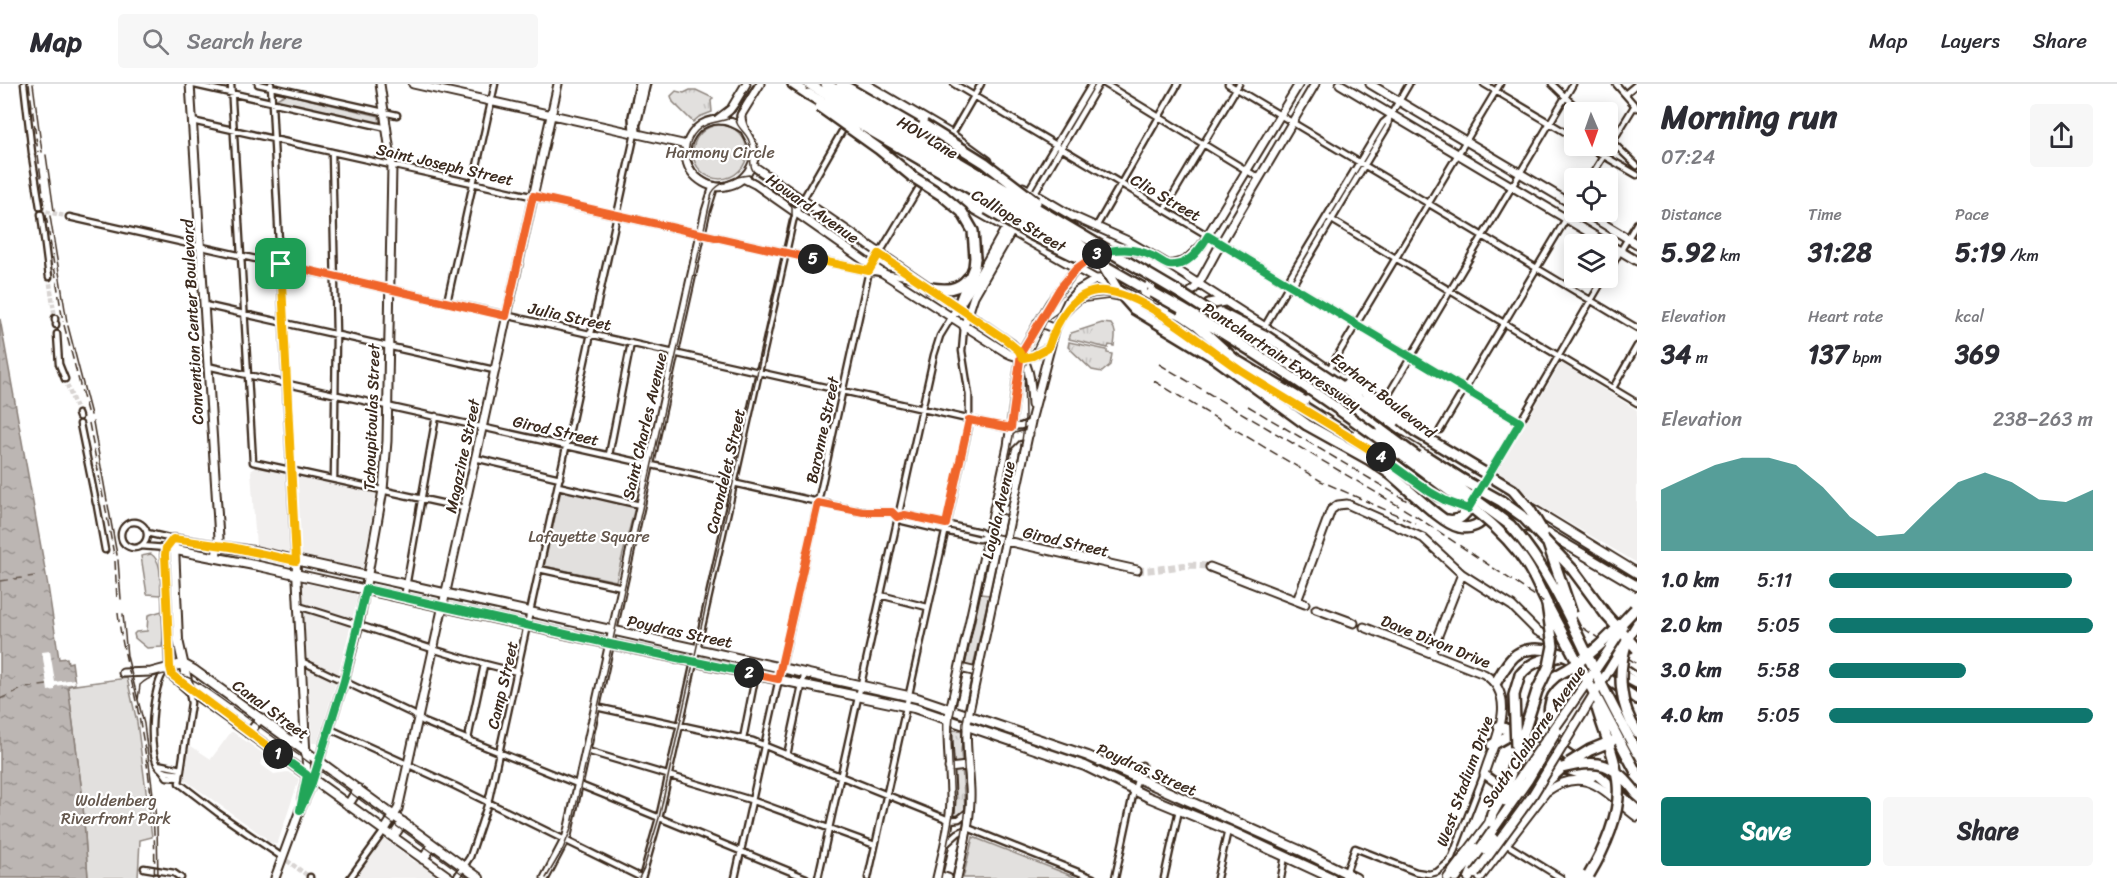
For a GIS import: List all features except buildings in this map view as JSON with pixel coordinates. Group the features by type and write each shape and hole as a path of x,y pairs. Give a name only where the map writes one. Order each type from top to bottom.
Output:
{"highway":[{"path":"635,133 634,117 641,84"},
{"name":"Pontchartrain Expressway","path":"795,84 809,89 1057,240 1213,326 1312,391 1499,529 1517,548 1529,567 1637,774"},
{"name":"Pontchartrain Expressway","path":"826,84 1180,293 1323,385 1510,525 1538,561 1637,752"},
{"path":"841,84 945,144 997,168"},
{"path":"858,84 868,86 898,109 985,163 1063,225"},
{"path":"809,89 816,104 962,212 975,239 975,258 958,307"},
{"name":"HOV Lane","path":"809,89 1091,251 1134,309 1215,358 1307,425 1389,473 1443,518"},
{"path":"926,175 950,186 1099,270 1147,290 1197,325 1234,359 1369,442 1400,469"},
{"path":"930,288 957,287 969,276"},
{"path":"1180,293 1266,336 1344,384 1403,425 1513,490 1530,510 1545,535 1578,636"},
{"path":"1200,338 1194,329 1196,321 1209,304 1224,301"},
{"path":"1174,324 1200,338 1245,356 1403,456"},
{"path":"1381,430 1396,436 1522,516 1573,570 1607,616 1637,649"},
{"path":"1443,518 1449,521 1462,518 1468,509"},
{"path":"1443,518 1457,527 1468,528 1480,523 1488,515"},
{"path":"1490,822 1505,790 1533,700 1552,655 1553,646 1547,604"},
{"path":"1636,608 1597,650 1546,685 1539,699 1538,714 1540,727 1552,742 1600,778 1637,810"},
{"path":"1532,796 1562,768 1604,743 1637,733 1625,708 1621,688 1621,671 1627,641"},
{"path":"1496,682 1514,656 1526,650 1551,651 1576,658 1637,699"},
{"path":"1514,763 1516,741 1514,695 1520,675 1533,663 1543,659 1576,658"},
{"path":"1624,676 1637,682"},
{"path":"1586,878 1603,852 1614,818 1619,791 1614,763 1594,694"},
{"path":"1499,726 1519,735 1555,765 1585,773 1625,800"},
{"path":"1492,745 1508,736 1519,735"},
{"path":"1562,768 1592,762 1605,765 1622,775 1637,794"},
{"path":"1456,878 1464,865 1466,855"}],"main road":[{"name":"Earhart Boulevard","path":"1403,425 1458,464 1637,573"},
{"path":"1437,496 1446,496 1453,490 1458,481 1458,464"},
{"path":"1400,469 1437,496 1468,509 1546,533 1637,586"},
{"path":"1468,509 1489,482 1496,494 1496,504 1488,515"},
{"path":"173,539 166,548 171,671 183,664"},
{"path":"173,539 178,640 189,690"},
{"name":"Poydras Street","path":"173,539 259,552 907,696 1088,756 1299,850 1345,875 1356,878"},
{"name":"Poydras Street","path":"166,548 259,566 610,644 905,706 1084,766 1332,878"},
{"path":"259,552 259,566"},
{"path":"489,616 492,605"},
{"name":"South Claiborne Avenue","path":"1448,878 1568,711 1636,608"},
{"name":"South Claiborne Avenue","path":"1471,878 1532,796 1637,624"},
{"path":"652,653 655,640"},
{"name":"Canal Street","path":"183,664 261,718 477,877"},
{"name":"Canal Street","path":"171,671 189,690 450,878"},
{"path":"1471,878 1483,848 1542,759 1568,711"},
{"path":"292,741 304,733"},
{"path":"1029,747 1032,738"},
{"path":"1042,752 1046,742"},
{"path":"1456,878 1483,848 1557,752"},
{"path":"348,804 358,789"},
{"path":"393,837 403,822"},
{"path":"423,859 434,845"}],"street":[{"path":"24,84 40,207"},
{"path":"190,84 387,128"},
{"name":"Convention Center Boulevard","path":"190,84 218,545 216,557"},
{"path":"231,84 253,462 464,508"},
{"path":"258,84 397,115"},
{"name":"Tchoupitoulas Street","path":"310,777 318,760 344,681 359,624 383,490 392,165 380,84"},
{"path":"413,84 687,145"},
{"path":"447,302 495,84"},
{"name":"Magazine Street","path":"384,831 398,809 558,84"},
{"name":"Camp Street","path":"456,878 470,857 488,803 647,84"},
{"path":"746,84 731,109 718,119 701,125 689,138 686,157 690,169 698,178 714,186 730,185 743,178 752,165 754,152 741,121 741,115 760,84"},
{"name":"Calliope Street","path":"795,84 851,117 926,175 1009,230 1174,324"},
{"name":"Clio Street","path":"954,84 1208,236 1290,282 1520,422"},
{"name":"Baronne Street","path":"735,878 871,269 981,84"},
{"path":"818,878 897,517 938,343 951,318 1031,193 1092,84"},
{"path":"1058,147 1099,84"},
{"path":"1105,84 1259,178"},
{"path":"1096,227 1119,183 1178,84"},
{"path":"1228,84 1238,86 1280,115 1637,328"},
{"path":"1169,265 1190,258 1208,236 1299,84"},
{"path":"1070,303 1077,291 1097,279 1112,278 1125,282 1165,304 1180,303 1198,285 1315,84"},
{"path":"1340,84 1390,116 1564,218"},
{"path":"1370,84 1564,199"},
{"path":"1265,326 1290,282 1295,280 1361,164 1388,126 1390,116 1409,84"},
{"path":"1484,84 1564,131"},
{"path":"1330,368 1500,84"},
{"path":"1552,84 1570,102"},
{"path":"1390,392 1573,84"},
{"path":"1616,84 1636,107 1618,130"},
{"path":"1625,94 1637,84"},
{"path":"271,86 304,733 310,777 275,878"},
{"name":"Calliope Street","path":"868,86 951,134 1031,193 1128,241 1147,253"},
{"name":"Carondelet Street","path":"642,878 669,775 795,212 868,86"},
{"path":"1164,210 1238,86"},
{"path":"718,119 732,122 745,130"},
{"name":"Saint Joseph Street","path":"192,121 785,253 871,269"},
{"path":"1618,148 1637,166"},
{"path":"332,152 336,335 334,479"},
{"path":"1606,156 1637,175"},
{"name":"Howard Avenue","path":"752,165 999,335 1021,356"},
{"name":"Howard Avenue","path":"743,178 755,183 871,269 884,273 993,345 1013,356 1021,356"},
{"name":"Saint Charles Avenue","path":"545,878 565,841 579,785 674,353 714,186"},
{"path":"40,214 49,278"},
{"name":"Julia Street","path":"69,217 969,420 1011,428 1032,420"},
{"path":"1329,218 1637,403"},
{"path":"1440,430 1564,222"},
{"path":"1571,222 1637,261"},
{"path":"1601,222 1637,244"},
{"path":"1618,254 1637,223"},
{"path":"868,878 969,420 969,395 962,351 964,327 979,288 1009,230"},
{"name":"Loyola Avenue","path":"938,876 949,820 948,720 1008,446 1021,356 1038,322 1063,284 1076,269 1097,254 1106,251 1133,250 1147,253"},
{"name":"Earhart Boulevard","path":"1147,253 1330,368 1344,384"},
{"path":"884,273 918,280"},
{"path":"1063,284 1064,295 1070,303"},
{"path":"1489,482 1520,422 1598,288"},
{"path":"1070,303 1095,291 1126,295"},
{"name":"Loyola Avenue","path":"957,878 968,828 966,726 976,672 1048,348 1054,328 1070,303"},
{"path":"204,305 494,370"},
{"path":"1038,322 1054,328"},
{"path":"1174,324 1241,370 1400,469"},
{"path":"57,334 59,364 65,379"},
{"path":"993,345 999,335"},
{"path":"609,455 631,344"},
{"path":"1612,388 1637,346"},
{"path":"1032,420 1031,383 1021,356 1033,356 1048,348"},
{"name":"Girod Street","path":"207,366 818,503 863,512 892,512 903,521 979,539 988,537"},
{"path":"404,598 436,416"},
{"path":"80,424 105,550"},
{"path":"1008,446 1017,437 1029,434"},
{"path":"475,458 560,478"},
{"path":"558,486 640,505"},
{"path":"1297,601 1332,510 1342,504 1351,505 1423,538 1462,574 1512,606 1537,631 1624,676 1637,689"},
{"path":"994,508 1011,511"},
{"name":"Girod Street","path":"897,517 905,515 946,524 980,532 988,537 1137,570"},
{"name":"Poydras Street","path":"166,548 141,546 131,548 124,545 121,531 129,523 136,522 142,525 147,533 173,539"},
{"path":"141,546 146,541 147,533"},
{"path":"1210,567 1305,604"},
{"path":"539,569 622,587"},
{"path":"332,582 335,570"},
{"path":"1431,653 1462,574"},
{"path":"977,589 993,593"},
{"path":"880,595 927,606"},
{"path":"298,606 484,664 518,672"},
{"name":"Dave Dixon Drive","path":"1316,609 1354,623"},
{"name":"Dave Dixon Drive","path":"1364,627 1484,674 1496,682"},
{"path":"1561,643 1592,648 1637,676"},
{"path":"301,661 424,722 807,878"},
{"path":"743,739 758,663"},
{"path":"468,739 484,664"},
{"path":"960,669 976,672"},
{"path":"123,673 171,671"},
{"path":"171,671 161,675 151,724 157,764 167,777 180,776"},
{"path":"787,754 806,672"},
{"name":"West Stadium Drive","path":"1345,875 1355,848 1425,874 1440,870 1452,856 1484,774 1499,726 1503,699 1496,682"},
{"path":"180,776 191,703 189,690"},
{"path":"596,707 764,745 949,820 960,819 969,811"},
{"path":"249,733 261,718"},
{"path":"328,728 642,878"},
{"path":"587,751 752,800 875,845"},
{"path":"157,764 180,776 190,792 282,857"},
{"path":"1115,878 1134,790 1142,765"},
{"path":"949,768 967,766"},
{"path":"1484,774 1533,809"},
{"path":"1480,878 1546,792 1558,783 1585,779 1637,817"},
{"path":"1164,878 1179,810"},
{"path":"944,846 958,833 968,828 1094,878"},
{"path":"1217,878 1228,830"},
{"path":"350,878 384,831"},
{"path":"1506,844 1561,878"},
{"path":"1281,878 1285,856"},
{"path":"144,868 174,873 181,878"},
{"path":"938,876 948,878"}],"shaded area":[{"path":"1561,363 1637,410 1637,563 1535,503 1518,486 1497,471"},
{"path":"259,465 376,493 363,569 256,547 251,471"},
{"path":"302,584 356,594 358,598 318,743 312,743"},
{"path":"231,732 265,755 260,764 274,774 288,772 299,779 277,845 266,842 266,838 182,778 185,755 191,746 211,759"},
{"path":"384,839 415,862 417,860 438,878 355,878"}],"green space":[{"path":"696,90 713,98 712,112 693,122 673,102 671,96 676,91 684,93"},
{"path":"286,94 379,116 380,124 278,102 276,99"},
{"name":"Harmony Circle","path":"715,125 725,125 735,129 743,137 747,152 743,167 735,175 725,179 715,179 705,175 697,167 693,157 693,147 697,137 705,129"},
{"path":"1102,323 1111,324 1113,327 1114,346 1109,345 1108,348 1069,339 1071,333"},
{"path":"1069,342 1107,350 1107,353 1112,354 1110,365 1102,372 1092,370 1068,347"},
{"name":"Lafayette Square","path":"561,490 635,507 616,581 544,566"},
{"path":"151,554 159,567 161,595 147,594 141,556"},
{"path":"980,594 989,595 973,667 965,665"},
{"path":"162,611 162,647 147,648 135,638 134,634 147,631 148,615"},
{"name":"Woldenberg Riverfront Park","path":"127,678 137,722 152,837 140,840 138,878 88,878 82,792 68,686"},
{"path":"952,730 963,731 961,751 965,809 958,816 954,816"},
{"path":"973,837 1077,878 963,878"}],"water":[{"path":"0,319 59,659 67,658 68,663 72,662 75,684 68,686 82,792 88,878 0,878"}],"pier":[{"path":"50,651 55,682 74,679 75,683 55,686 55,690 48,691 42,652"}],"ferry route":[{"path":"0,581 35,576"},
{"path":"0,699 24,688 47,685"}],"tunnel":[{"path":"40,210 69,217"},
{"path":"49,277 55,318"},
{"path":"65,379 78,414"},
{"path":"1137,570 1192,565 1210,567"},
{"path":"282,857 311,878"}],"tram line":[{"path":"33,84 42,152"},
{"path":"754,84 738,108 736,121 749,141 752,169 761,178"},
{"path":"725,183 706,179 699,173 693,166 689,149 691,140 700,128 728,119 737,107"},
{"path":"46,155 54,211"},
{"path":"546,878 563,849 571,829 712,193 718,186 728,181 749,175 785,198 792,207 792,216 659,818 639,878"},
{"path":"788,197 862,248"},
{"path":"50,216 67,322"},
{"path":"953,878 963,832 966,803 963,722 1022,441 1025,418 1024,368 1047,320 1066,307 1077,303 1109,299 1125,302"},
{"path":"68,326 91,415"},
{"path":"941,878 954,809 951,739 953,716 1013,436 1017,395"},
{"path":"93,422 107,501"},
{"path":"108,505 117,555"},
{"path":"118,560 121,599"},
{"path":"123,614 127,656 144,724 157,826 158,878"},
{"path":"138,700 140,685 145,680 166,674 183,675 190,678 468,878"}],"railway":[{"path":"29,84 38,152"},
{"path":"38,155 45,208"},
{"path":"46,215 63,322"},
{"path":"64,325 88,415"},
{"path":"1159,364 1414,515 1637,664"},
{"path":"1154,381 1321,481 1415,523"},
{"path":"1248,406 1409,502"},
{"path":"89,423 104,502"},
{"path":"105,505 114,555"},
{"path":"115,561 117,600"},
{"path":"118,613 149,780 155,859 154,878"}],"route":[{"path":"281,264 296,561 259,552 173,539 166,548 165,555 172,675 307,775 300,810 311,786 344,681 366,589 778,679 818,503 871,513 892,512 897,517 905,515 946,524 969,420 1011,428 1021,353 1060,288 1076,269 1097,254 1106,251 1120,249 1147,253 1169,265 1190,258 1208,236 1520,422 1468,509 1430,492 1400,469 1126,295 1104,291 1087,294 1066,310 1060,318 1054,328 1048,348 1033,356 1023,358 1021,353 1005,339 879,254 869,271 533,196 506,316 281,264"}]}
